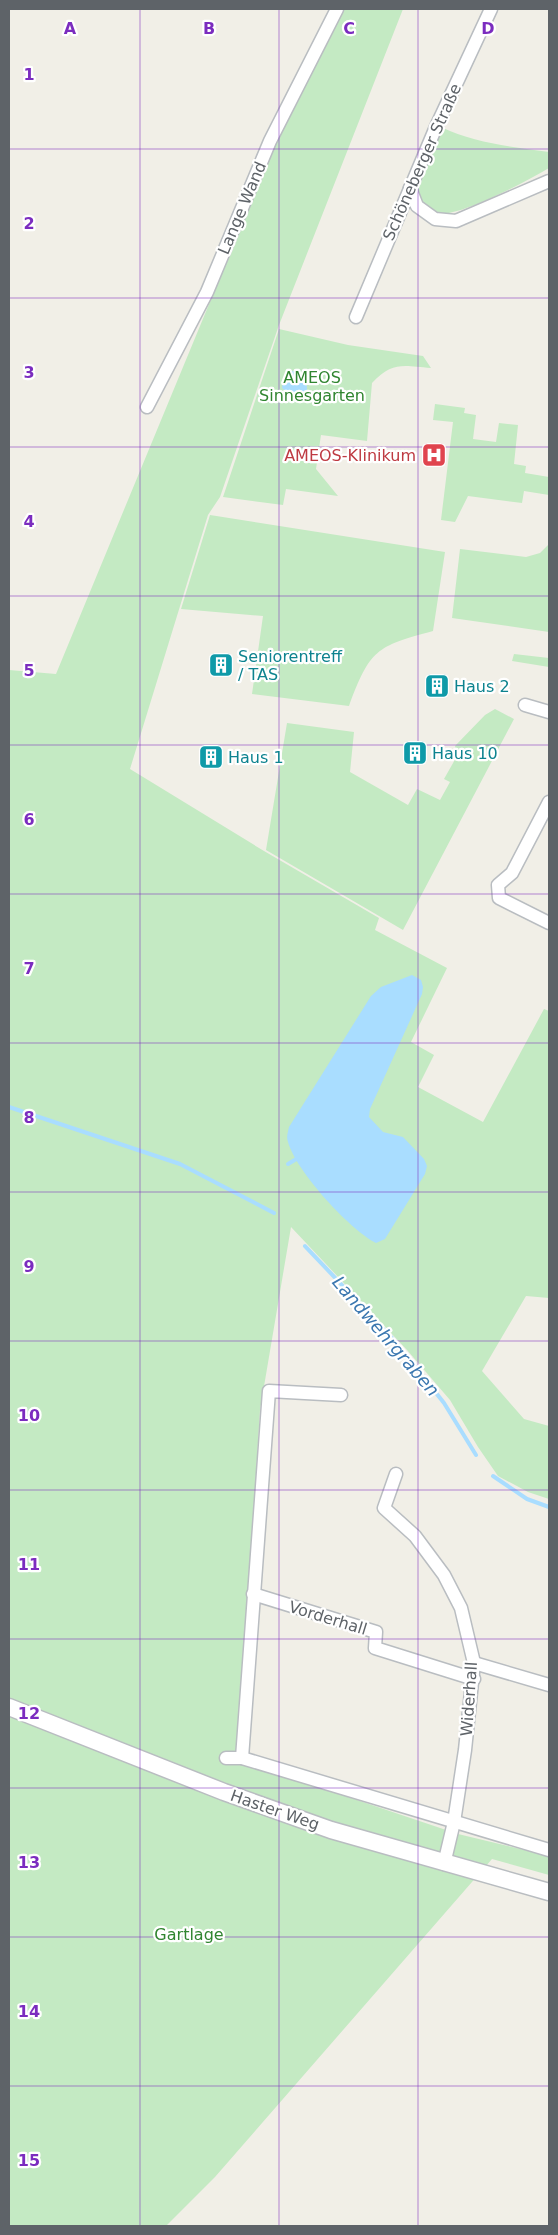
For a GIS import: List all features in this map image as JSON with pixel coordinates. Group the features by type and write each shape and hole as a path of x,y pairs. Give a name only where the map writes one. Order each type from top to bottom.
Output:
{"street":[{"name":"Lange Wand","path":"147,407 207,292 270,141 337,9"},
{"name":"Schöneberger Straße","path":"356,317 410,188 491,9"},
{"path":"410,188 417,206 435,219 456,221 549,181"},
{"path":"525,705 549,712"},
{"path":"549,802 512,873 498,885 499,898 549,922"},
{"path":"242,1758 269,1391 341,1395"},
{"name":"Widerhall","path":"396,1474 384,1508 416,1536 444,1575 461,1608 474,1663 474,1679 454,1822 444,1864"},
{"name":"Vorderhall","path":"253,1594 376,1632 375,1648 474,1679"},
{"path":"474,1663 549,1685"},
{"name":"Haster Weg","path":"9,1707 224,1792 331,1830 444,1864 549,1892"},
{"path":"226,1758 242,1758 549,1850"}],"green space":[{"name":"Gartlage","path":"339,9 403,9 279,325 220,497 208,515 130,769 264,851 379,918 375,930 447,968 411,1042 434,1055 418,1087 483,1122 544,1009 549,1011 549,1298 526,1296 482,1371 524,1419 549,1426 549,1499 528,1492 498,1476 450,1400 407,1350 291,1227 260,1410 238,1760 458,1834 549,1856 549,1875 492,1859 215,2177 166,2226 9,2226 9,670 56,674 284,123"},
{"path":"441,127 480,141 549,152 549,168 475,205 446,214 436,213 423,203 415,187"},
{"name":"AMEOS Sinnesgarten","path":"279,329 348,345 423,356 431,368 406,366 393,368 379,376 372,383 367,441 321,435 316,469 338,496 286,489 283,505 223,497"},
{"path":"435,404 465,408 464,413 476,415 473,439 496,442 499,423 518,425 514,464 526,466 525,473 549,477 549,495 524,491 522,503 468,496 455,522 441,520 453,422 433,420"},
{"path":"210,515 445,552 433,631 399,641 378,653 363,673 349,706 252,694 263,616 181,609"},
{"path":"549,544 549,632 452,618 460,549 526,557 540,553"},
{"path":"514,654 549,658 549,667 512,661"},
{"path":"495,709 514,719 403,930 266,850 287,723 354,732 350,772 408,805 417,789 440,800 450,782 444,779 457,756 455,746 485,715"}],"water":[{"path":"292,371 306,374 307,390 300,395 298,402 290,401 289,394 282,388 284,376"},
{"path":"412,975 421,980 422,994 370,1109 369,1117 383,1132 403,1137 424,1159 427,1166 425,1174 385,1239 376,1243 338,1213 312,1183 293,1154 287,1140 287,1135 289,1127 371,996 381,987"}],"waterway":[{"name":"Landwehrgraben","path":"9,1107 180,1164 274,1213"},
{"path":"288,1164 298,1158"},
{"name":"Landwehrgraben","path":"305,1246 394,1340 444,1403 476,1455"},
{"name":"Landwehrgraben","path":"493,1476 527,1499 549,1507"}],"place":[{"name":"AMEOS-Klinikum","path":"434,455"},
{"name":"Seniorentreff / TAS","path":"221,665"},
{"name":"Haus 2","path":"437,686"},
{"name":"Haus 10","path":"415,753"},
{"name":"Haus 1","path":"211,757"}]}
